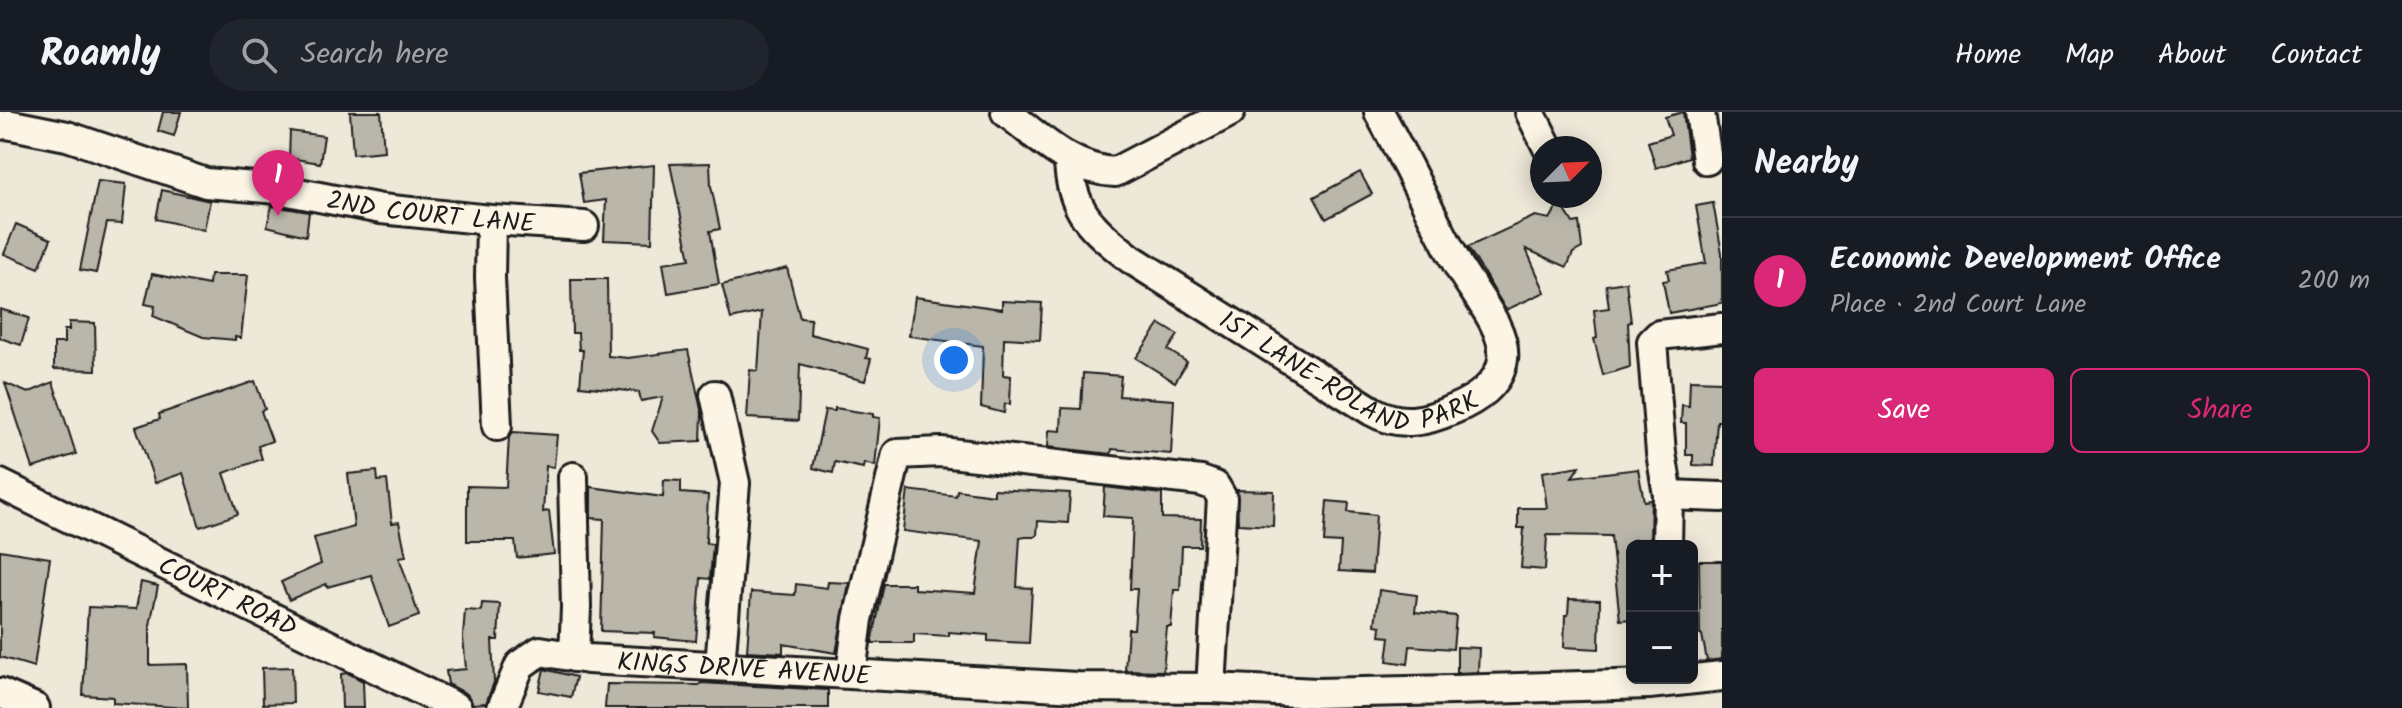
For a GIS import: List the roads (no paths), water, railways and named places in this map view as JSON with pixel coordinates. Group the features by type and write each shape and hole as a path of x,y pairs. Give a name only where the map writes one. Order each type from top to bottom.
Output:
{"street":[{"path":"1006,112 1069,160 1100,171 1115,172 1230,112"},
{"name":"1ST LANE-ROLAND PARK","path":"1069,160 1072,190 1084,217 1131,259 1372,411 1393,421 1409,423 1446,413 1478,399 1495,379 1503,359 1502,342 1493,321 1458,265 1379,112"},
{"path":"1530,112 1542,136"},
{"path":"1700,112 1707,160"},
{"name":"2ND COURT LANE","path":"0,125 67,136 206,183 278,189 381,209 584,226"},
{"path":"491,220 490,278 497,426"},
{"path":"1667,540 1668,495 1652,342 1659,335 1722,328"},
{"path":"715,395 735,483 720,666"},
{"path":"851,673 858,619 897,454 941,452 1031,464 1131,472 1201,481 1215,486 1222,498 1211,688"},
{"path":"573,477 574,657"},
{"name":"COURT ROAD","path":"0,484 457,708"},
{"path":"1668,495 1722,497"},
{"name":"KINGS DRIVE AVENUE","path":"502,708 520,665 540,651 574,657 1077,687 1317,693 1649,684"},
{"path":"1698,677 1722,676"},
{"path":"0,693 35,708"}],"place":[{"name":"Economic Development Office","path":"278,216"}]}
